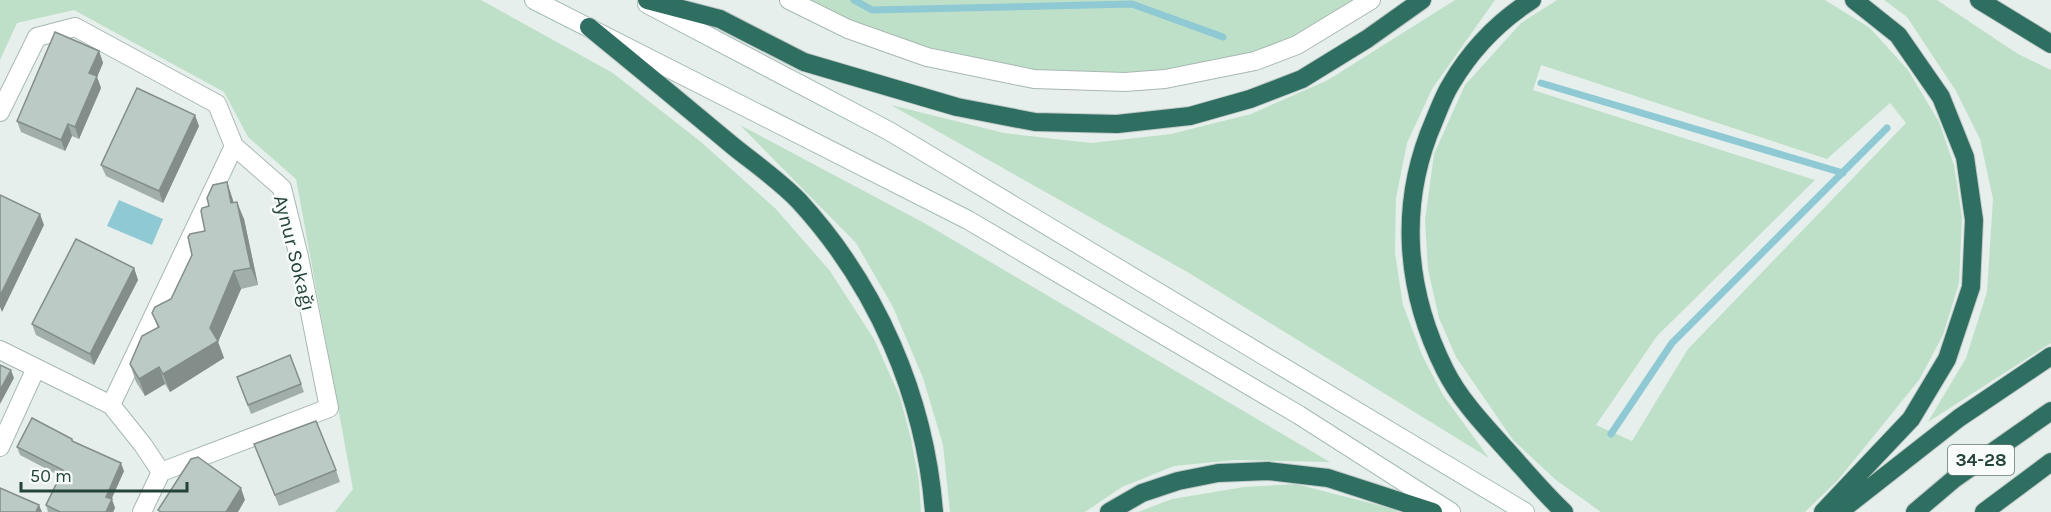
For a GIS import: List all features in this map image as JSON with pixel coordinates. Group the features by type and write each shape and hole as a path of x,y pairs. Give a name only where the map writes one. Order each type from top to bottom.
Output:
{"highway":[{"path":"647,0 720,19 804,62 957,107 1035,122 1117,124 1190,116 1250,99 1302,79 1367,39 1422,0"},
{"path":"1532,0 1509,15 1477,48 1450,84 1425,142 1411,201 1410,256 1420,311 1445,371 1473,412 1564,512"},
{"path":"1823,512 1911,418 1947,359 1971,287 1974,220 1967,168 1965,157 1941,97 1899,35 1854,0"},
{"path":"1979,0 2051,44"},
{"path":"589,27 798,200 845,258 879,315 904,373 920,423 934,512"},
{"path":"1839,512 1959,418 2051,356"},
{"name":"34-28","path":"1915,512 1954,478 2051,411"},
{"name":"34-28","path":"1984,512 2051,462"},
{"path":"1109,512 1142,493 1178,481 1218,472 1268,471 1328,478 1433,512"}],"main road":[{"path":"534,0 968,220 1299,415 1451,512"},
{"path":"639,0 890,131 1525,512"},
{"path":"789,0 848,28 927,57 1034,79 1125,82 1165,79 1256,61 1297,45 1371,0"},
{"name":"Aynur Sokağı","path":"0,112 37,37 75,27 217,104 234,146 282,188 299,257 329,408 161,472"},
{"path":"111,405 234,146"},
{"path":"0,350 111,405 161,472 142,512"},
{"path":"0,447 36,368"}],"green space":[{"path":"0,0 481,0 613,73 701,142 775,208 830,271 874,339 900,397 919,481 921,512 335,512 353,489 296,179 248,137 224,92 74,10 17,23 0,60"},
{"path":"803,0 1370,0 1278,54 1189,75 1087,78 1018,67 909,43 822,16"},
{"path":"1455,0 1495,0 1432,89 1407,143 1396,198 1395,253 1403,305 1422,355 1443,395 1489,458 1189,273 891,105 1004,133 1091,143 1171,134 1251,114 1328,80"},
{"path":"1557,0 1825,0 1870,28 1908,70 1939,122 1954,165 1962,217 1959,283 1943,335 1919,380 1838,480 1805,512 1601,512 1556,480 1513,440 1456,357 1439,318 1428,269 1425,220 1434,154 1465,85 1521,23","holes":["1541,65 1827,159 1890,103 1906,123 1688,349 1632,441 1596,425 1657,336 1815,180 1533,90"]},
{"path":"1884,0 1937,0 2018,54 2051,70 2051,343 1928,422 1966,358 1987,292 1993,199 1980,139 1956,91 1907,17"},
{"path":"740,125 926,224 1330,462 1235,460 1174,466 1122,487 1085,512 950,512 943,445 923,378 893,307 856,243"},
{"path":"1296,484 1398,512 1138,512 1172,499 1244,487"}],"water":[{"path":"119,200 163,219 152,245 107,226"}],"building":[{"path":"55,32 99,51 89,73 97,76 75,127 68,124 61,140 17,121"},
{"path":"137,88 195,115 159,191 101,165"},
{"path":"227,182 231,203 237,202 251,268 234,271 210,328 218,341 163,374 159,367 139,379 130,364 142,336 159,327 152,313 155,307 171,299 192,255 188,237 190,234 205,231 201,211 202,208 209,206 207,198 213,185"},
{"path":"0,195 40,214 0,296"},
{"path":"76,239 134,268 90,354 32,324"},
{"path":"290,355 301,384 248,405 237,377"},
{"path":"0,365 11,370 0,390"},
{"path":"32,418 72,441 121,463 106,497 112,499 106,512 60,512 46,505 63,470 17,447"},
{"path":"316,421 336,470 275,495 254,444"},
{"path":"198,457 241,488 226,512 161,512 158,510 191,459"},
{"path":"0,488 39,505 36,512 0,512"}],"waterway":[{"path":"854,0 872,10 1132,4 1223,37"},
{"path":"1541,83 1843,173"},
{"path":"1611,434 1672,343 1887,128"}]}
